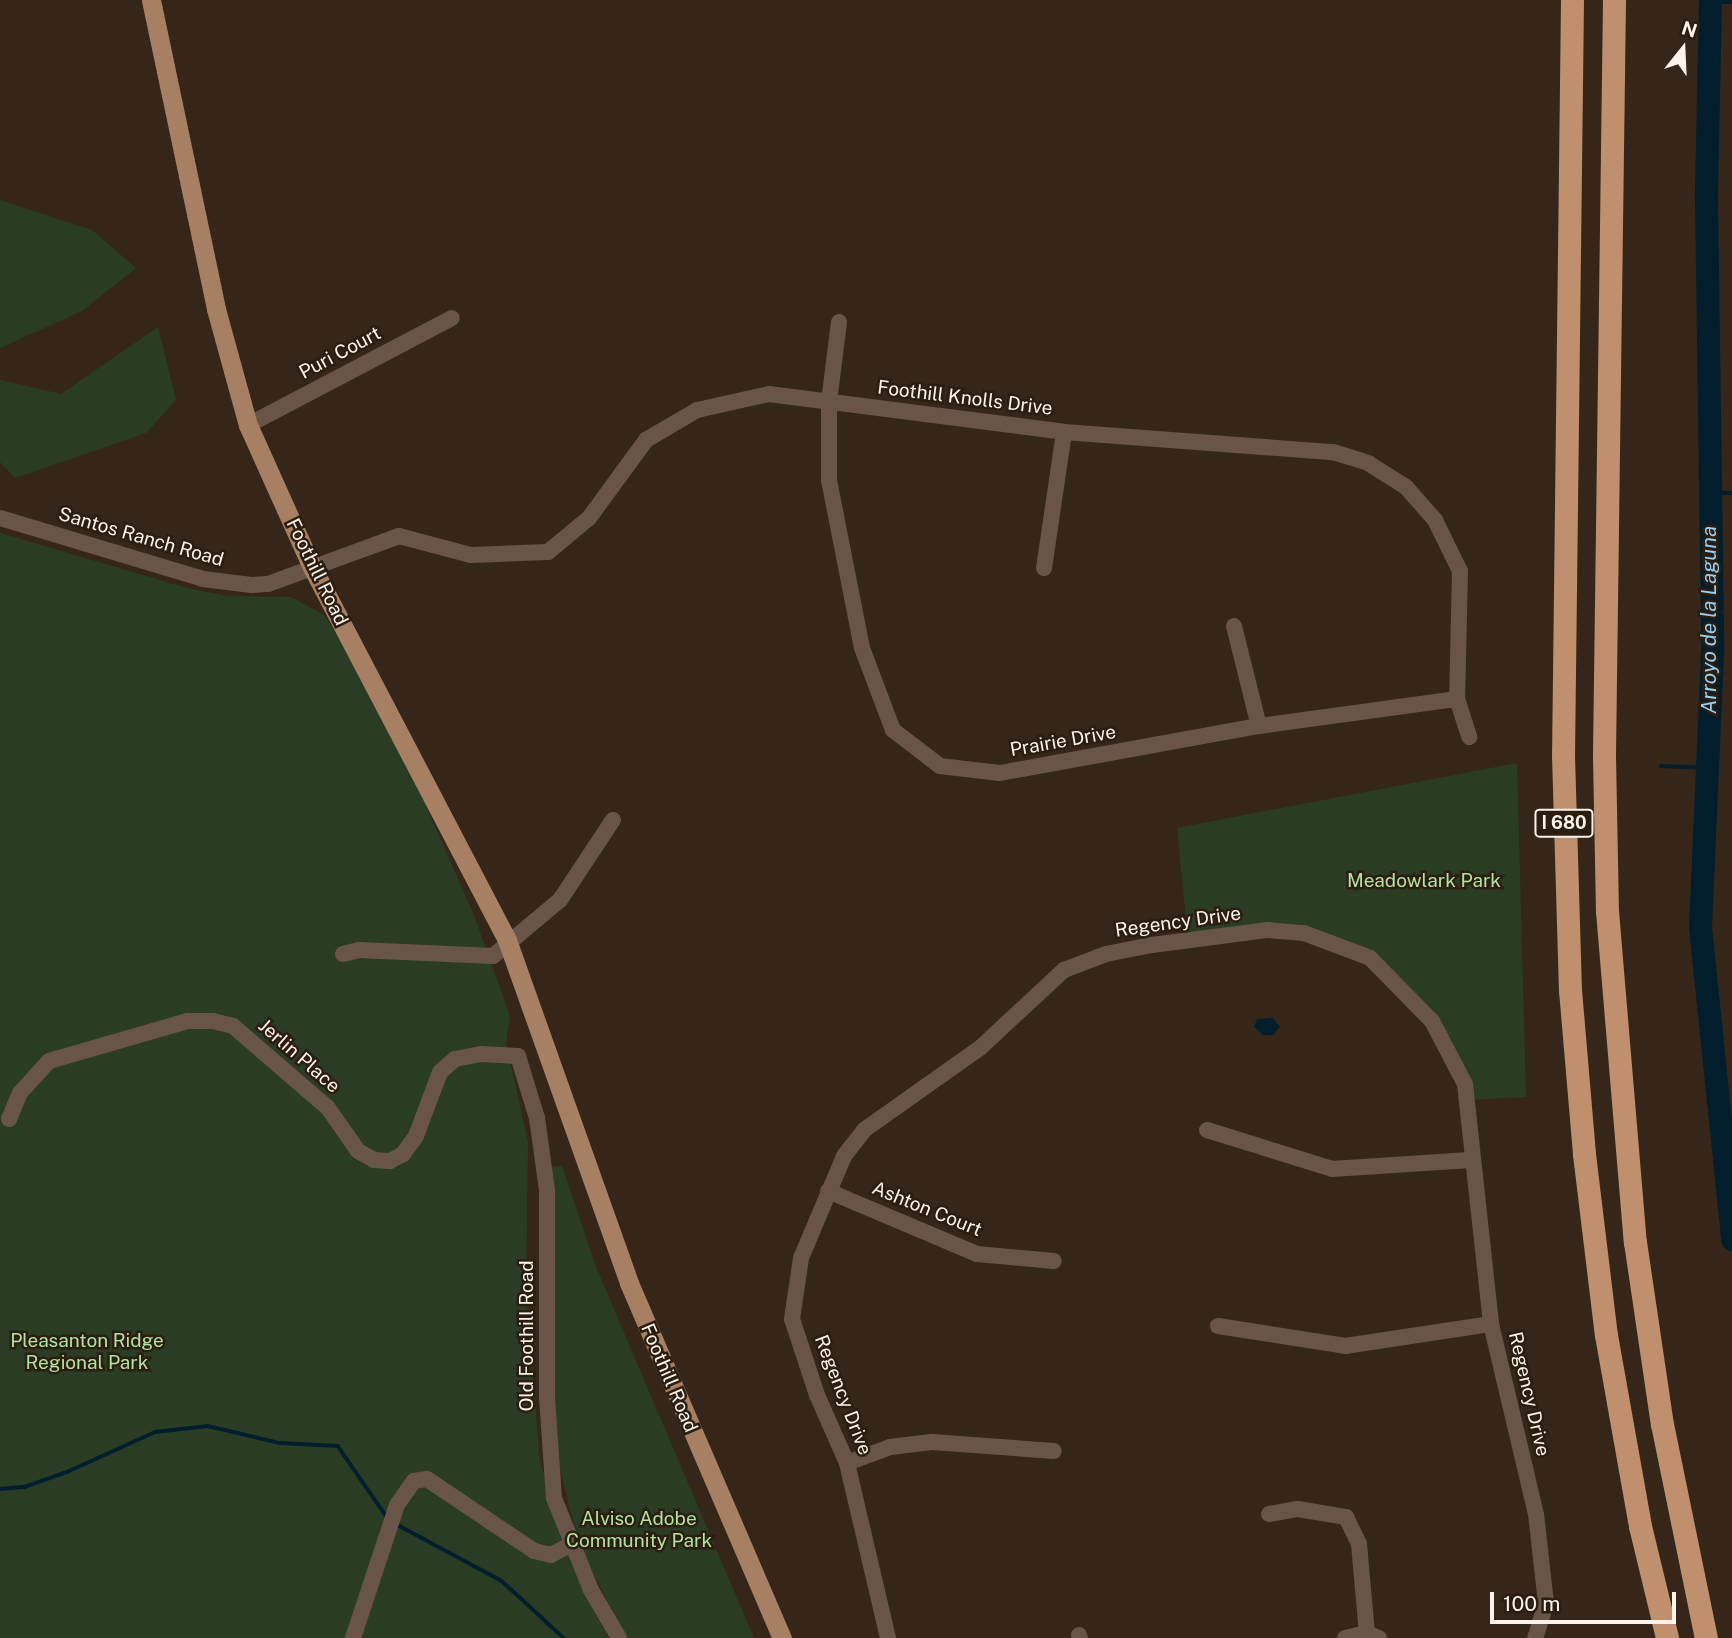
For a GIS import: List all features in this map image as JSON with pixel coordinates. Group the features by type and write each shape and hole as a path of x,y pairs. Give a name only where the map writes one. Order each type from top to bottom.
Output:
{"highway":[{"name":"I 680","path":"1572,0 1563,755 1570,990 1584,1154 1606,1335 1640,1526 1667,1638"},
{"name":"I 680","path":"1614,0 1604,756 1608,924 1617,1068 1642,1291 1662,1423 1706,1635"}],"main road":[{"name":"Foothill Road","path":"150,0 216,309 248,425 311,565 506,940 543,1035 567,1114 635,1296 782,1638"},
{"name":"Foothill Road","path":"567,1114 578,1172 607,1256 770,1638"}],"street":[{"name":"Puri Court","path":"248,425 452,318"},
{"name":"Prairie Drive","path":"839,322 829,402 829,480 862,648 893,730 940,766 1000,774 1259,726 1457,699"},
{"name":"Foothill Knolls Drive","path":"311,565 399,537 471,555 548,552 589,518 646,440 697,410 769,394 1064,432 1333,452 1368,463 1406,487 1435,520 1460,571 1457,699 1469,737"},
{"path":"1044,568 1064,432"},
{"name":"Santos Ranch Road","path":"0,519 227,583 268,584 311,565"},
{"path":"1234,626 1259,726"},
{"path":"343,954 359,950 481,958 494,956 506,940 560,900 613,820"},
{"name":"Regency Drive","path":"888,1638 847,1463 817,1395 792,1319 801,1258 844,1156 864,1130 980,1048 1064,971 1106,954 1152,944 1268,930 1304,933 1370,958 1433,1021 1465,1084 1470,1160 1491,1324 1536,1514 1546,1603 1535,1638"},
{"name":"Jerlin Place","path":"9,1119 20,1093 49,1061 188,1021 213,1021 233,1026 328,1108 358,1152 374,1160 390,1161 416,1136 440,1072 455,1059 481,1054 518,1056"},
{"path":"518,1056 543,1035"},
{"name":"Old Foothill Road","path":"518,1056 537,1118 547,1190 551,1479 559,1518 619,1638"},
{"path":"1207,1130 1332,1169 1470,1160"},
{"name":"Ashton Court","path":"828,1191 977,1254 1054,1261"},
{"path":"1217,1326 1345,1346 1491,1324"},
{"path":"847,1463 890,1447 932,1442 1054,1451"},
{"path":"353,1638 397,1504 414,1481 426,1479 534,1551 551,1555 572,1544"},
{"path":"1269,1514 1298,1508 1346,1517 1359,1544 1373,1636 1345,1638"}],"green space":[{"path":"0,200 92,230 136,268 82,311 0,348"},
{"path":"158,327 176,400 146,433 15,478 0,462 0,380 61,394"},
{"name":"Pleasanton Ridge Regional Park","path":"0,533 187,588 228,596 291,597 324,615 343,643 406,760 473,913 510,1016 506,1043 528,1142 526,1293 540,1462 573,1566 608,1638 0,1638"},
{"name":"Meadowlark Park","path":"1517,763 1526,1097 1468,1100 1454,1054 1371,963 1301,936 1188,941 1177,828"},
{"name":"Alviso Adobe Community Park","path":"562,1166 596,1267 754,1638 627,1638 580,1549 556,1453 549,1167"}],"water":[{"path":"1273,1018 1280,1027 1273,1035 1263,1035 1254,1027 1257,1019"}],"waterway":[{"name":"Arroyo de la Laguna","path":"1710,0 1706,198 1712,653 1700,927 1732,1239"},
{"path":"1709,2 1732,2"},
{"path":"1710,493 1732,493"},
{"path":"1661,766 1707,768"},
{"path":"0,1489 25,1487 67,1472 155,1432 208,1426 280,1443 338,1446 387,1517"},
{"path":"396,1524 502,1581 564,1638"}]}
